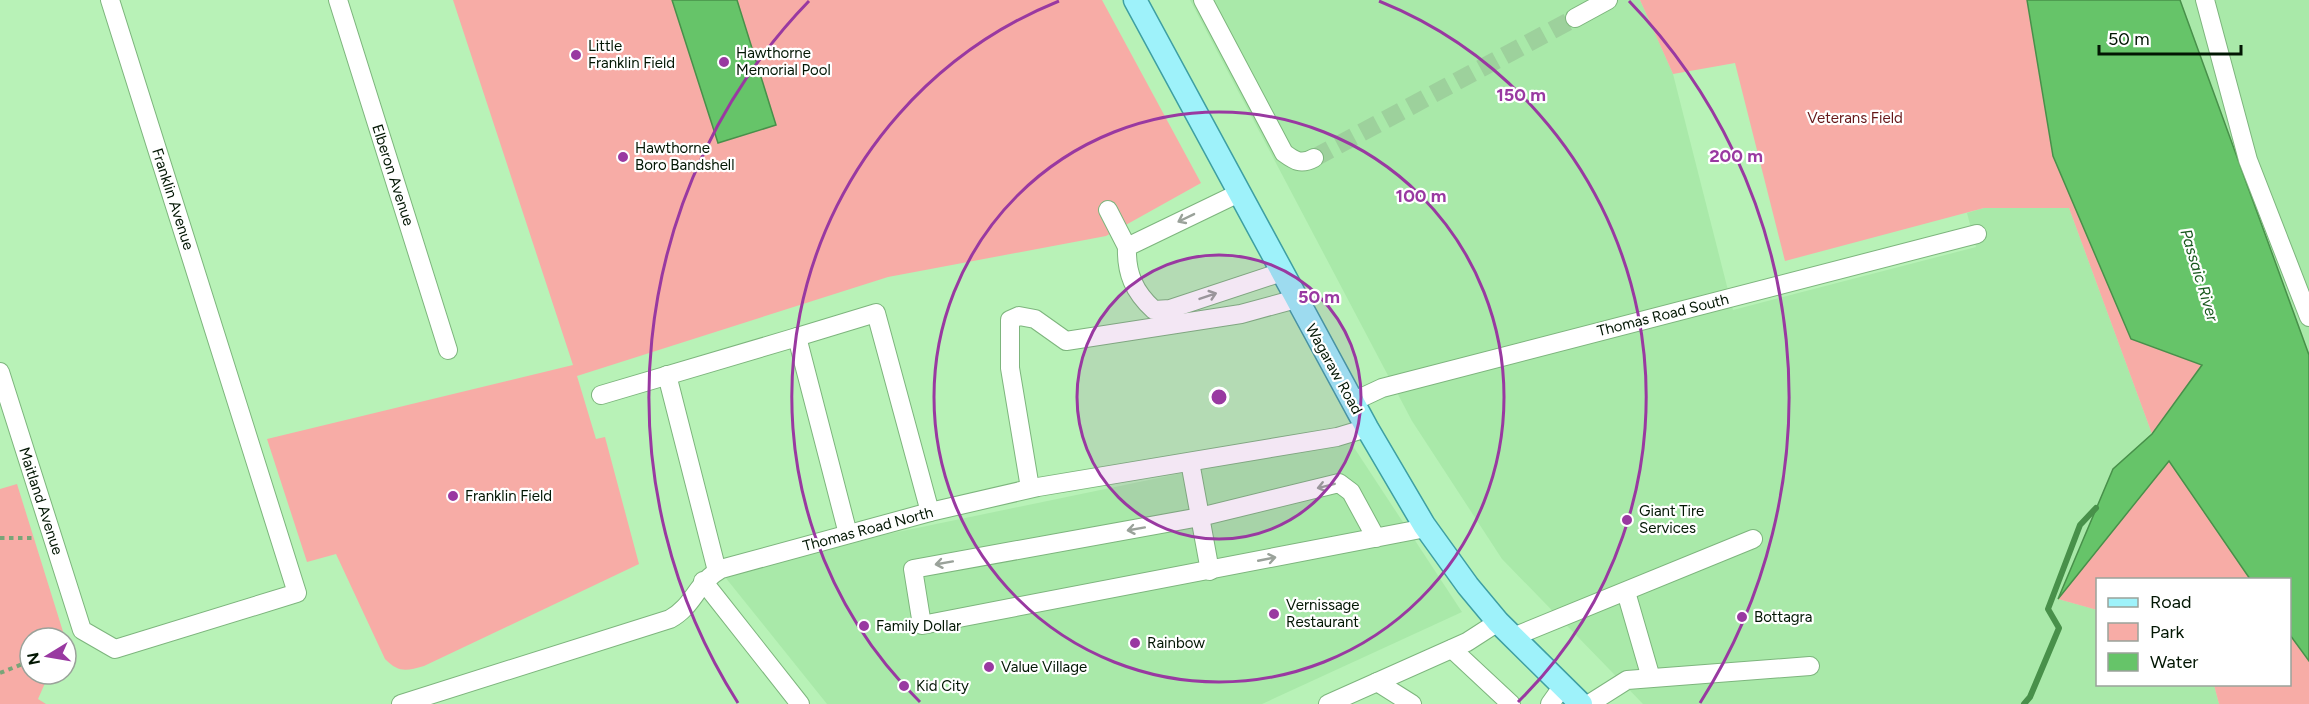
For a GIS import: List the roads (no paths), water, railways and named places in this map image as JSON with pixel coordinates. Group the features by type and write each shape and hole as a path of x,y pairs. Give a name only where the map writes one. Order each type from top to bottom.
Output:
{"main road":[{"name":"Wagaraw Road","path":"1135,0 1352,402 1426,528 1556,695 1581,704"}],"street":[{"name":"Franklin Avenue","path":"82,630 115,649 297,593 110,0"},
{"name":"Elberon Avenue","path":"338,0 448,350"},
{"path":"1203,0 1284,153 1295,161 1306,162 1314,158"},
{"path":"1575,18 1608,0"},
{"path":"2205,0 2247,160 2309,317"},
{"path":"1127,247 1239,193"},
{"path":"1108,210 1127,247 1126,269 1140,298 1154,310 1170,309 1282,272"},
{"name":"Thomas Road South","path":"1352,402 1382,388 1977,234"},
{"path":"1030,488 1010,368 1010,321 1019,316 1035,319 1066,341 1245,313 1296,299"},
{"path":"601,395 876,313 930,512"},
{"path":"797,337 848,534"},
{"name":"Maitland Avenue","path":"0,372 82,630"},
{"path":"667,375 710,576 800,704"},
{"name":"Thomas Road North","path":"710,576 848,534 1030,488 1337,436 1367,428"},
{"path":"1190,462 1210,570"},
{"path":"1376,537 1351,492 1339,483 1200,517 913,569 922,625 1426,528"},
{"path":"1328,704 1383,692 1452,649 1484,633 1505,629 1626,592 1753,539"},
{"path":"401,704 670,619 682,612 710,576"},
{"path":"1626,592 1650,678"},
{"path":"1452,649 1510,704"},
{"path":"1589,704 1627,680 1810,666"},
{"path":"1383,692 1412,704"}],"water":[{"name":"Hawthorne Memorial Pool","path":"672,0 737,0 776,125 718,143"},
{"name":"Passaic River","path":"2027,0 2180,0 2309,355 2309,661 2291,636 2291,578 2249,578 2169,461 2058,599 2113,469 2152,434 2202,365 2131,339 2053,156"}],"waterway":[{"path":"2024,704 2030,697 2059,628 2048,609 2080,525 2096,508"}],"tunnel":[{"path":"1314,158 1575,18"}],"place":[{"name":"Little Franklin Field","path":"576,55"},
{"name":"Hawthorne Memorial Pool","path":"724,62"},
{"name":"Hawthorne Boro Bandshell","path":"623,157"},
{"name":"Franklin Field","path":"453,496"},
{"name":"Giant Tire Services","path":"1627,520"},
{"name":"Vernissage Restaurant","path":"1274,614"},
{"name":"Bottagra","path":"1742,617"},
{"name":"Family Dollar","path":"864,626"},
{"name":"Rainbow","path":"1135,643"},
{"name":"Value Village","path":"989,667"},
{"name":"Kid City","path":"904,686"}],"park label":[{"name":"Veterans Field","path":"1855,118"}]}
